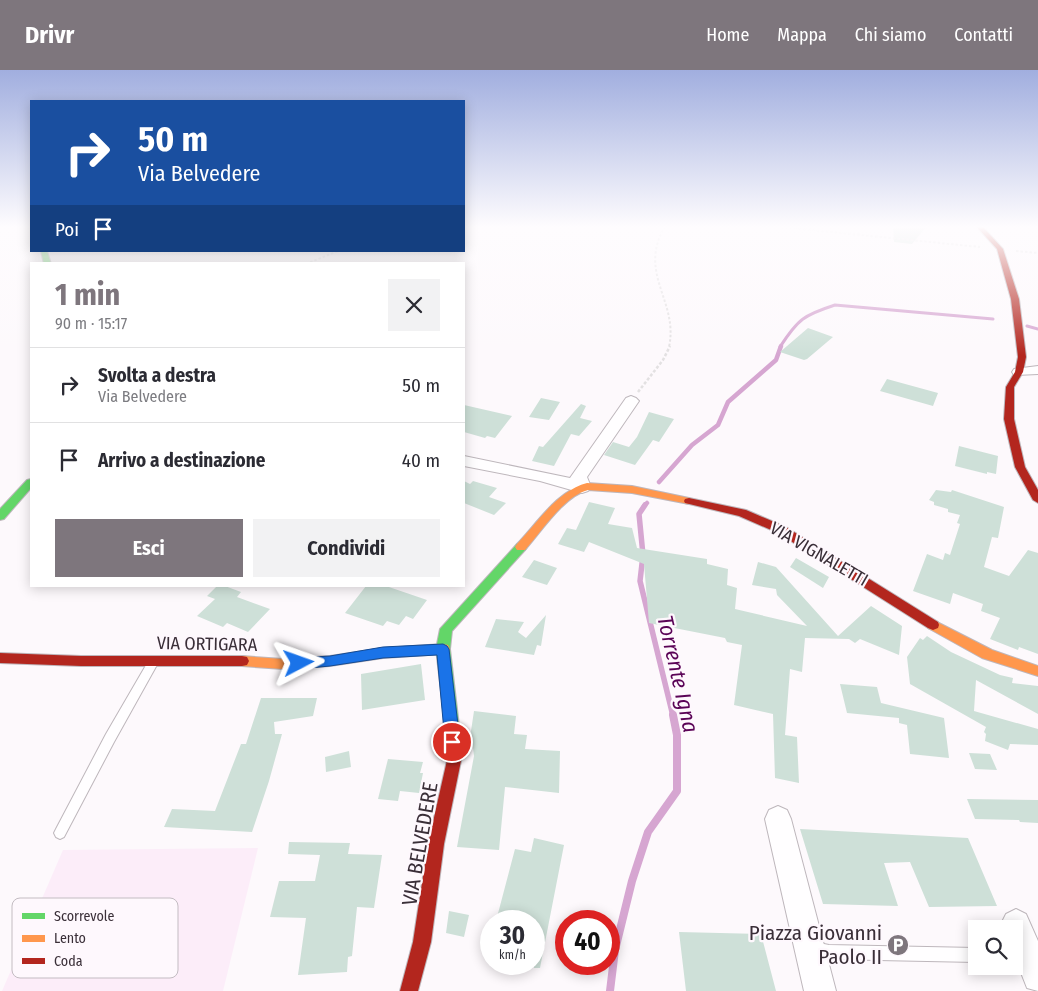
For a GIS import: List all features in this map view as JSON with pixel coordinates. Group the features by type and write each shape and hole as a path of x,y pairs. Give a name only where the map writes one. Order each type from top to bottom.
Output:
{"street":[{"path":"1006,269 1015,299 1022,356 1019,372 1010,387 1009,419 1020,467 1038,500"},
{"path":"1019,372 1038,370"},
{"path":"582,487 578,477 631,401"},
{"name":"VIA VIGNALETTI","path":"465,461 541,476 582,487 604,487 642,492 742,513 763,522 846,568 932,624 1012,664 1038,671"},
{"path":"0,516 30,483"},
{"name":"VIA BELVEDERE","path":"408,991 422,942 436,844 454,756 448,713 443,649 446,628 563,501 582,487"},
{"name":"VIA ORTIGARA","path":"0,658 82,661 224,660 283,664 330,661 383,653 443,649"},
{"path":"778,819 820,991"},
{"path":"1023,949 1027,963"}],"lane":[{"path":"60,833 154,660"},
{"path":"809,949 829,952 968,955"}],"path":[{"path":"631,401 664,358 670,344 671,328 669,314 656,269"}],"shaded area":[{"path":"258,848 223,991 2,991 12,968 12,978 178,978 178,898 42,898 63,850"}],"building":[{"path":"808,328 833,337 804,360 780,352"},
{"path":"887,379 938,393 933,406 880,391"},
{"path":"541,398 560,402 549,420 529,417"},
{"path":"581,404 586,406 580,418 592,421 579,436 571,434 554,466 532,461 539,446 543,447"},
{"path":"465,405 512,416 495,438 487,436 485,438 465,432"},
{"path":"649,412 674,419 659,442 653,440 635,465 604,455 613,442 629,447 637,437"},
{"path":"959,446 998,456 996,474 987,472 987,474 955,466"},
{"path":"473,481 497,488 489,497 506,503 494,515 465,503 465,482 470,484"},
{"path":"936,490 951,492 952,490 1004,507 998,538 992,537 984,567 1009,576 1028,550 1038,553 1038,654 1019,647 1018,650 990,639 1000,618 981,611 983,604 953,593 950,604 913,591 927,554 943,560 945,553 950,555 960,524 957,523 960,515 948,512 948,509 934,505 934,502 929,500"},
{"path":"589,502 615,508 608,524 632,528 637,548 707,559 707,564 728,569 727,585 737,588 735,609 807,626 777,595 776,589 752,585 758,562 776,567 838,636 871,606 902,626 899,655 860,639 855,643 849,639 805,638 802,672 790,669 785,735 797,737 799,783 775,778 773,714 734,705 742,645 727,642 725,638 649,623 644,564 589,542 584,552 558,544 567,528 576,530"},
{"path":"796,558 829,577 823,588 790,567"},
{"path":"534,560 557,568 547,585 522,577"},
{"path":"216,587 228,587 241,592 237,597 270,609 248,632 227,623 223,627 197,616 215,599 207,596"},
{"path":"365,587 389,587 427,600 413,619 406,616 399,625 387,621 383,626 345,613"},
{"path":"546,615 541,646 537,645 534,655 485,647 496,619 524,622 518,632 526,638"},
{"path":"927,636 951,652 1000,675 1013,678 1012,683 1038,686 1038,714 976,680 974,711 1038,729 1038,745 1010,744 1008,750 985,741 986,734 984,732 986,727 910,684 907,657 920,638 923,640"},
{"path":"421,664 425,700 362,710 361,674"},
{"path":"840,684 877,687 881,703 944,718 949,758 910,754 907,725 899,723 899,718 847,713"},
{"path":"261,698 317,698 313,716 274,722 275,734 282,734 252,832 164,827 172,809 215,811 241,744 246,744"},
{"path":"474,711 516,716 514,734 527,735 525,749 560,751 559,793 505,787 499,850 457,847 474,756 471,731"},
{"path":"349,751 351,767 326,772 325,757"},
{"path":"969,753 990,754 997,770 975,769"},
{"path":"388,759 423,762 420,773 423,773 419,793 400,791 398,801 378,799"},
{"path":"967,799 1038,800 1038,823 1020,822 1019,820 975,819"},
{"path":"800,829 968,838 997,906 929,907 910,862 884,863 898,906 823,904"},
{"path":"534,838 564,845 545,942 545,910 499,910 515,849 531,852"},
{"path":"289,842 350,843 348,854 382,855 374,908 357,907 352,956 348,957 347,972 298,975 306,918 270,917 279,881 315,881 320,855 288,854"},
{"path":"449,911 469,915 464,937 446,933"},
{"path":"679,932 761,934 776,991 686,991"}],"waterway":[{"name":"Torrente Igna","path":"780,347 792,330 803,319 835,305 993,319"},
{"name":"Torrente Igna","path":"1027,326 1038,329"},
{"name":"Torrente Igna","path":"659,482 692,445 718,425 728,402 776,360 781,346"},
{"name":"Torrente Igna","path":"645,505 639,514 643,555 640,581 673,716"},
{"name":"Torrente Igna","path":"610,991 615,950 632,881 648,832 677,791 677,735 673,715"}],"traffic: fast":[{"path":"0,516 30,483"},
{"path":"454,743 443,649 446,629 521,547"}],"traffic: slow":[{"path":"521,547 562,501 578,489 587,486 632,489 689,501"},
{"path":"933,625 987,654 1038,671"},
{"path":"242,661 283,664 330,661 383,653 443,649"}],"traffic: jam":[{"path":"1006,269 1015,299 1022,357 1019,372 1010,387 1009,419 1020,467 1038,500"},
{"path":"689,501 742,513 782,530 933,625"},
{"path":"0,658 81,661 242,661"},
{"path":"409,991 422,942 436,844 455,756 454,743"}],"place":[{"name":"Piazza Giovanni Paolo II","path":"898,945"}],"route":[{"path":"299,663 330,661 383,653 443,649 452,742"}]}
